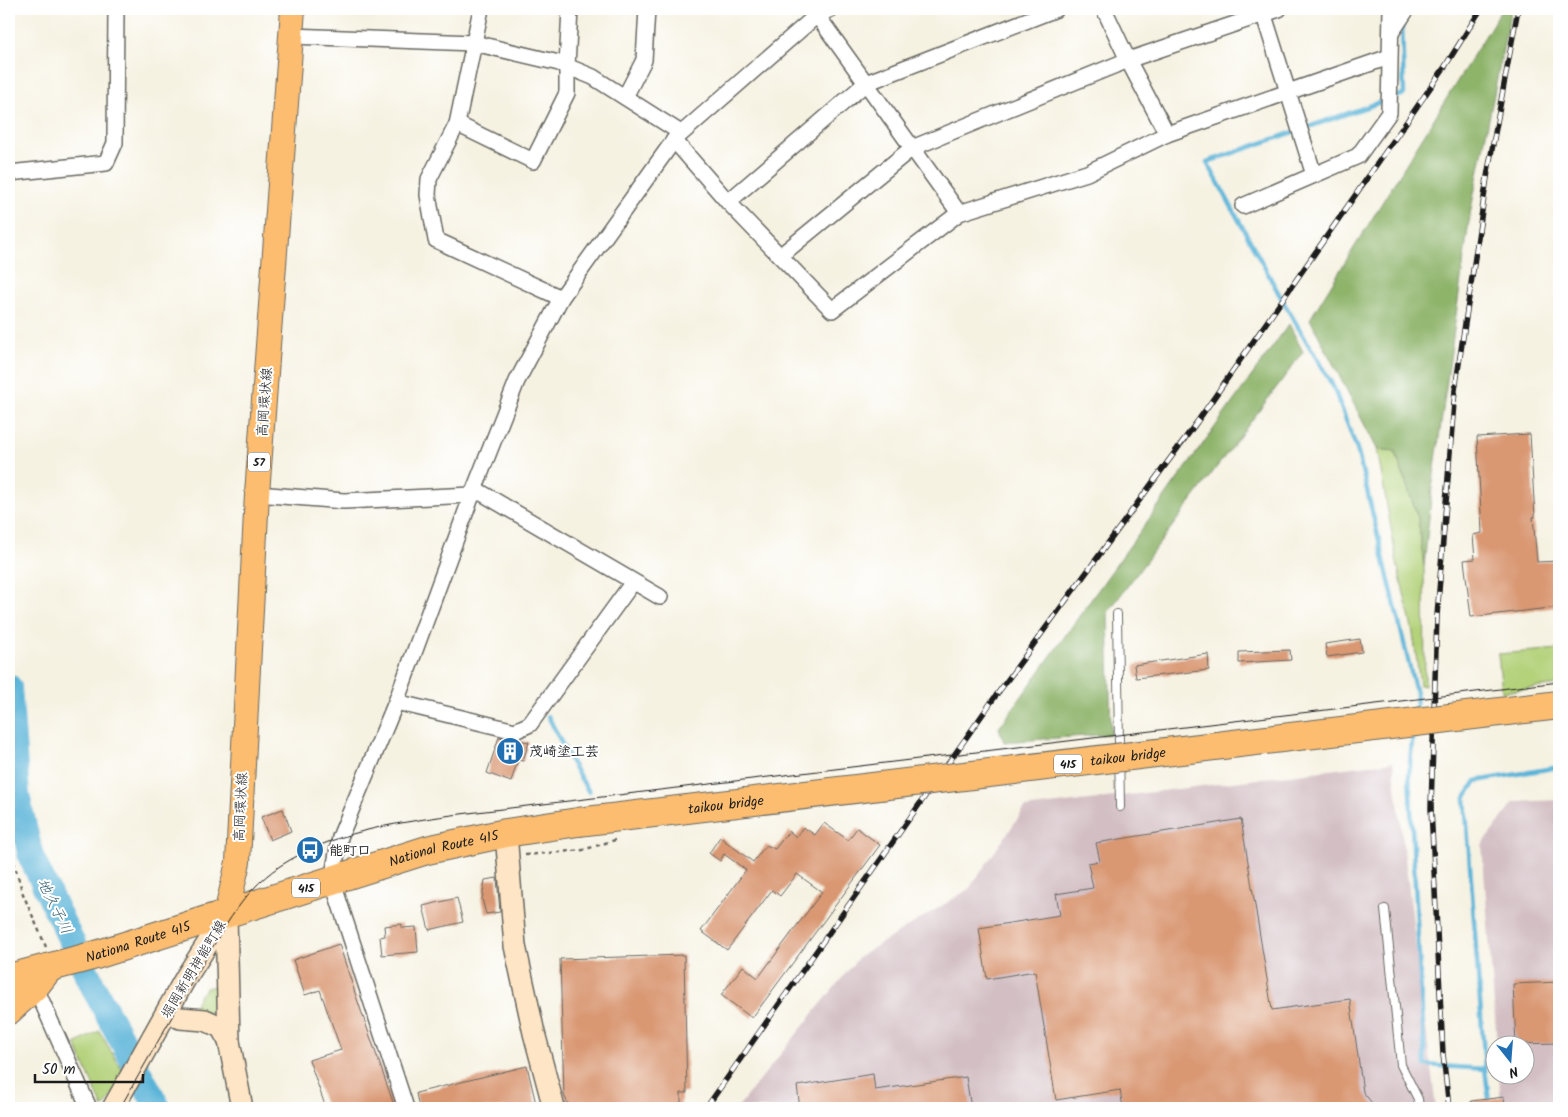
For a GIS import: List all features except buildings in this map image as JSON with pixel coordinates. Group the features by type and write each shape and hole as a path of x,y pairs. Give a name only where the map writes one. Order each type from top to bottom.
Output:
{"highway":[{"name":"taikou bridge","path":"578,822 1559,705"},
{"name":"National Route 415","path":"226,915 427,850 508,844 578,822"},
{"name":"Nationa Route 415","path":"9,1010 32,974 226,915"}],"main road":[{"name":"高岡環状線","path":"226,915 238,862 257,494 293,9"},
{"path":"508,844 515,946 534,1033 554,1108"},
{"name":"堀岡新明神能町線","path":"151,1053 180,1018 204,972 226,915"},
{"name":"堀岡新明神能町線","path":"113,1108 131,1094 184,979 226,915"},
{"path":"226,915 230,1041 242,1108"},
{"path":"180,1018 205,1020 221,1027 230,1041"}],"street":[{"path":"9,173 106,163 115,143 116,9"},
{"path":"481,9 457,124 430,179 428,194 436,240 561,298"},
{"path":"457,124 533,161 568,93 567,66 570,9"},
{"path":"625,97 644,60 647,9"},
{"path":"406,1108 332,880 340,836 396,702 472,495 517,381 561,298 677,136 817,12 831,9"},
{"path":"728,202 866,83 1056,9"},
{"path":"1104,9 1128,60 1167,134"},
{"path":"780,256 912,148 1128,60 1263,11 1279,9"},
{"path":"1242,206 1358,156 1389,113 1391,9"},
{"path":"1390,34 1407,9"},
{"path":"1263,11 1314,175"},
{"path":"817,12 958,213"},
{"path":"291,36 474,43 559,63 593,77 625,97 677,136 728,202 832,310 958,213 1088,173 1167,134 1389,56"},
{"path":"257,494 344,501 472,495 480,492 660,597"},
{"path":"396,702 515,731 530,724 633,582"},
{"path":"32,974 89,1108"}],"lane":[{"path":"1118,614 1120,807"},
{"path":"1385,909 1401,1065 1418,1099 1419,1108"}],"path":[{"path":"508,844 583,850 616,839"},
{"path":"9,846 23,894 32,974"}],"shaded area":[{"path":"1393,762 1436,1108 737,1108 859,957 969,889 1025,808"},
{"path":"1559,800 1559,1108 1501,1108 1500,1084 1536,1084 1536,1034 1496,1034 1482,845 1514,802"}],"green space":[{"path":"1502,9 1511,9 1470,214 1432,489 1424,566 1418,518 1395,451 1377,449 1310,319"},
{"path":"1289,324 1303,352 1108,612 1111,734 1004,742 999,728"},
{"path":"1377,449 1395,451 1418,518 1424,566 1425,686 1420,685 1413,633 1397,563"},
{"path":"1559,649 1559,685 1502,692 1498,654"},
{"path":"215,986 218,1004 216,1014 197,1011 193,1008 200,994 206,988"},
{"path":"99,1031 127,1078 103,1108 75,1044"}],"waterway":[{"path":"1402,25 1404,94 1207,162 1284,303 1333,386 1357,449 1417,697 1415,712"},
{"name":"地久子川","path":"9,687 17,795 31,857 96,992 158,1108"},
{"path":"548,716 571,762 589,792"},
{"path":"1413,732 1409,774 1425,1065 1485,1069"},
{"path":"1490,1108 1485,1069 1465,798 1476,781 1559,767"}],"tram line":[{"path":"120,1108 176,1009 242,902 253,889 280,866 300,854 342,837 385,826 452,815 1559,682"}],"railway":[{"path":"706,1108 992,701 1197,422 1444,68 1481,9"},
{"path":"1449,1108 1443,1054 1431,808 1437,616 1455,390 1488,171 1518,9"}],"place":[{"name":"茂崎塗工芸","path":"510,751"},
{"name":"能町口","path":"310,850"}]}
